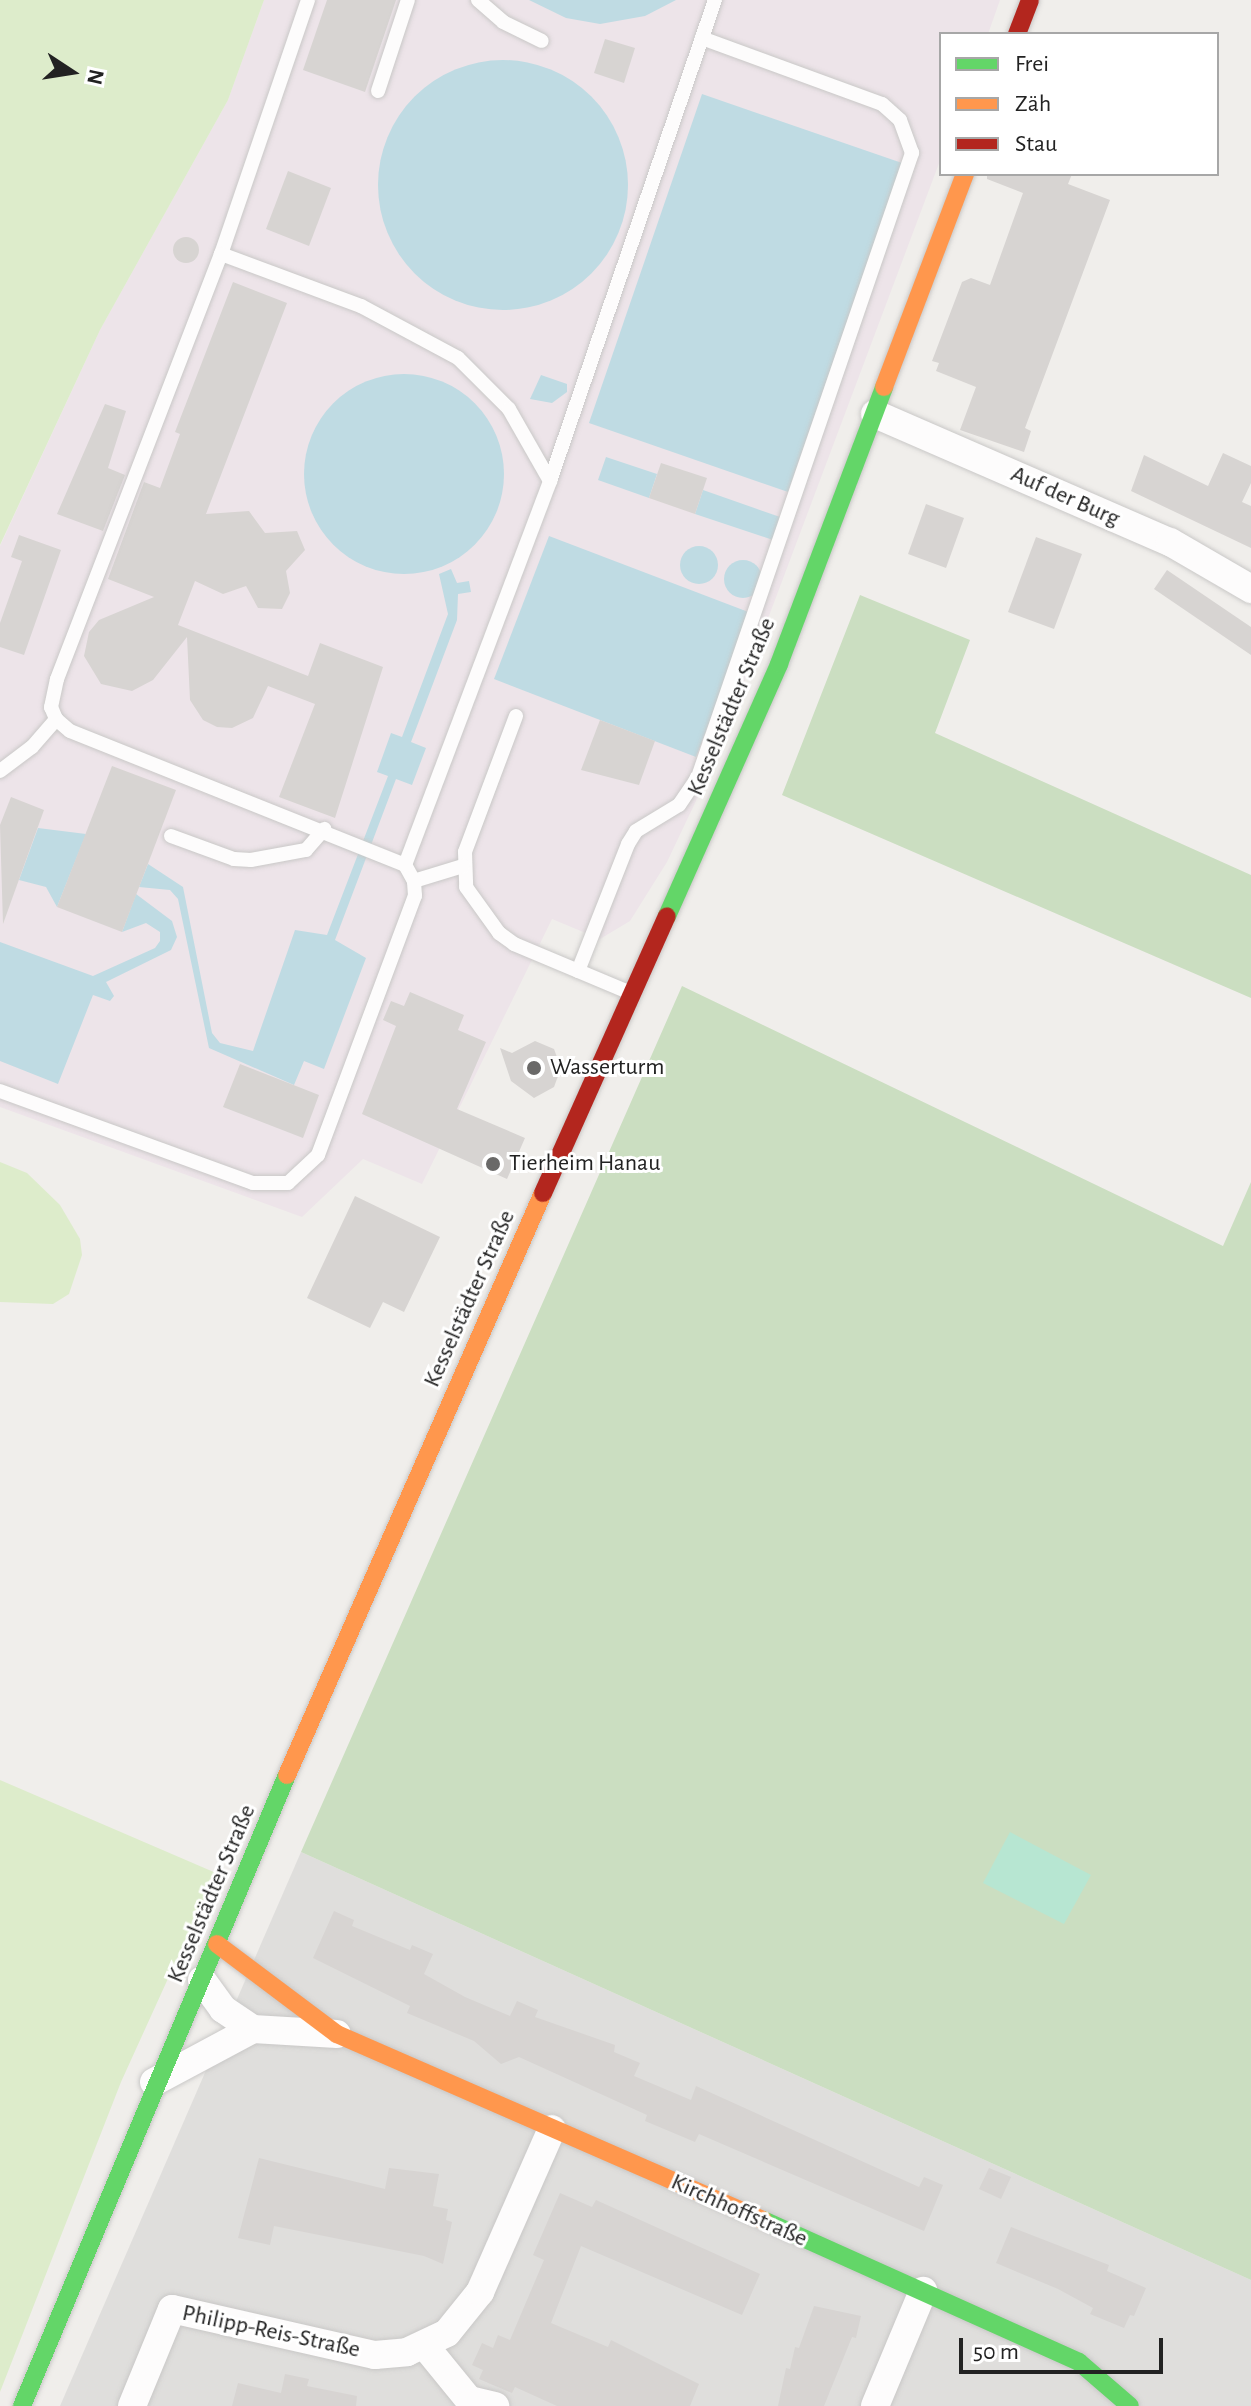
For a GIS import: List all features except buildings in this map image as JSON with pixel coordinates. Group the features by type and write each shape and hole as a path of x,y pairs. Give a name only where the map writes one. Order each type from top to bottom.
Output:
{"main road":[{"path":"1018,32 1030,0"},
{"name":"Kesselstädter Straße","path":"24,2400 154,2082 202,1980 425,1457 779,664 964,176"},
{"name":"Kirchhoffstraße","path":"217,1944 337,2034 1079,2362 1130,2406"}],"street":[{"name":"Auf der Burg","path":"875,414 1170,542 1251,589"},
{"path":"154,2082 253,2029 223,2009 202,1980"},
{"name":"Kirchhoffstraße","path":"253,2029 337,2034"},
{"name":"Philipp-Reis-Straße","path":"132,2406 172,2309 375,2355 425,2346 464,2317 480,2292 552,2129"},
{"path":"875,2406 923,2291"},
{"path":"425,2346 469,2400 495,2406"}],"lane":[{"path":"0,1091 253,1183 288,1183 318,1155 405,924 414,881 405,865 355,841 70,731 56,719 51,707 57,679 221,254 308,0"},
{"path":"378,91 408,0"},
{"path":"478,0 503,22 542,41"},
{"path":"405,865 550,481 715,0"},
{"path":"578,971 628,844 636,831 679,805 698,777 910,171 908,139 900,120 882,104 702,38"},
{"path":"221,254 361,306 458,358 509,409 550,481"},
{"path":"516,716 463,866 473,899 499,933 633,993"},
{"path":"0,771 32,747 56,719"},
{"path":"171,836 224,856 251,860 306,850 324,829"},
{"path":"414,881 463,866"}],"shaded area":[{"path":"264,0 1000,0 989,32 939,32 939,163 713,765 667,862 630,921 600,939 552,919 422,1184 363,1159 302,1217 0,1107 0,546 100,330 228,100"},
{"path":"301,1852 1251,2280 1251,2406 60,2406"}],"green space":[{"path":"0,0 264,0 228,100 100,330 0,545"},
{"path":"860,595 970,640 935,733 1251,875 1251,998 782,795"},
{"path":"682,986 1223,1246 1251,1182 1251,2280 301,1852"},
{"path":"0,1162 27,1173 60,1205 80,1239 82,1255 69,1294 53,1304 0,1302"},
{"path":"0,1780 216,1873 121,2082 0,2392"},
{"path":"1010,1832 1091,1875 1064,1924 983,1883"}],"water":[{"path":"529,0 676,0 645,16 600,24 566,18"},
{"path":"503,60 539,65 562,75 582,88 600,106 623,149 628,185 623,221 613,244 600,264 582,282 539,305 503,310 467,305 444,295 424,282 406,264 383,221 378,185 383,149 393,126 406,106 424,88 467,65"},
{"path":"702,94 902,163 788,492 589,423"},
{"path":"404,374 442,381 475,403 497,436 504,474 497,512 475,545 442,567 404,574 366,567 333,545 311,512 304,474 311,436 333,403 366,381"},
{"path":"541,375 567,384 567,392 552,403 530,399"},
{"path":"606,457 657,474 649,498 598,480"},
{"path":"703,490 780,517 773,540 695,514"},
{"path":"549,536 751,613 696,757 494,679"},
{"path":"699,546 712,552 718,565 712,578 699,584 686,578 680,565 686,552"},
{"path":"743,560 756,566 762,579 756,592 743,598 730,592 724,579 730,566"},
{"path":"451,569 457,583 469,581 471,592 458,594 457,620 411,742 426,748 412,785 396,779 335,940 366,958 324,1069 304,1061 294,1085 209,1048 178,899 170,890 139,887 148,864 183,887 212,1033 220,1043 253,1051 295,930 327,935 388,776 377,772 391,733 402,737 448,614 439,574"},
{"path":"38,828 86,834 57,907 46,887 19,880"},
{"path":"136,894 172,921 177,937 171,950 106,982 114,996 110,1001 93,995 58,1084 0,1061 0,942 93,976 155,948 160,941 160,932 146,923 122,932"}],"traffic: fast":[{"path":"667,916 779,664 884,387"},
{"path":"22,2406 287,1775"},
{"path":"763,2220 1079,2362 1130,2406"}],"traffic: slow":[{"path":"884,387 964,176"},
{"path":"287,1775 543,1193"},
{"path":"217,1944 337,2034 763,2220"}],"traffic: jam":[{"path":"1018,32 1030,0"},
{"path":"543,1193 667,916"}],"place":[{"name":"Wasserturm","path":"534,1068"},
{"name":"Tierheim Hanau","path":"493,1164"}]}
